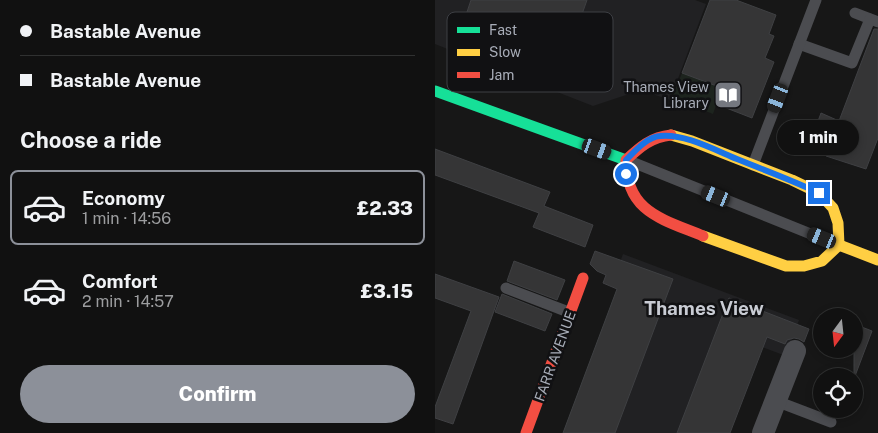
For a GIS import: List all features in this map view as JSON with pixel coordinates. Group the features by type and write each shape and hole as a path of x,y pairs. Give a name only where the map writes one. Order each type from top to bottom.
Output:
{"street":[{"path":"435,91 626,160"},
{"path":"671,135 692,141 792,180 819,193 833,208 838,223 839,245 822,261 804,266 786,266 712,239 655,216 642,206 630,190 626,174 626,160 641,145 658,136 671,135"},
{"path":"839,245 878,260"},
{"name":"FARR AVENUE","path":"526,433 583,278"},
{"path":"763,433 795,351"}],"lane":[{"path":"753,165 816,0"},
{"path":"799,44 852,63 874,20 855,13"},
{"path":"626,160 839,245"},
{"path":"506,288 571,313"},
{"path":"776,401 831,422"}],"shaded area":[{"path":"435,0 695,0 706,4 670,100 641,90 593,106 557,92 613,92 613,12 447,12 447,49 435,44"},
{"path":"682,73 722,88 713,114 672,98"},
{"path":"623,254 799,320 786,356 746,341 711,433 583,433 634,294 611,286"}],"building":[{"path":"471,0 587,0 583,12 467,12"},
{"path":"710,0 736,0 776,15 769,34 774,36 765,58 774,62 752,118 716,104 722,88 682,73"},
{"path":"874,29 878,29 878,138 866,169 826,156 828,149 810,143 821,113 839,121"},
{"path":"435,149 550,192 544,206 593,225 585,247 533,227 539,213 435,175"},
{"path":"595,251 673,279 615,433 563,433 617,289 603,283 606,275 597,271 590,264"},
{"path":"514,261 565,280 557,300 507,281"},
{"path":"435,274 499,297 453,424 435,418 435,407 471,311 435,298"},
{"path":"502,294 552,314 545,331 495,312"},
{"path":"729,298 809,329 804,342 794,338 787,340 785,344 767,337 730,433 677,433"},
{"path":"863,328 872,331 863,355"},
{"path":"854,358 862,358 858,368 854,368"}],"traffic: fast":[{"path":"435,91 626,160"}],"traffic: slow":[{"path":"671,135 692,141 792,180 819,193 833,208 838,223 839,245 822,261 804,266 786,266 703,236"},
{"path":"839,245 878,260"}],"traffic: jam":[{"path":"671,135 652,140 626,160 632,191 649,211 703,236"},
{"path":"526,433 583,278"}],"place":[{"name":"Thames View Library","path":"728,95"}],"district":[{"name":"Thames View","path":"704,308"}],"route":[{"path":"626,174 626,160 641,145 658,136 671,135 692,141 792,180 819,193"}]}
